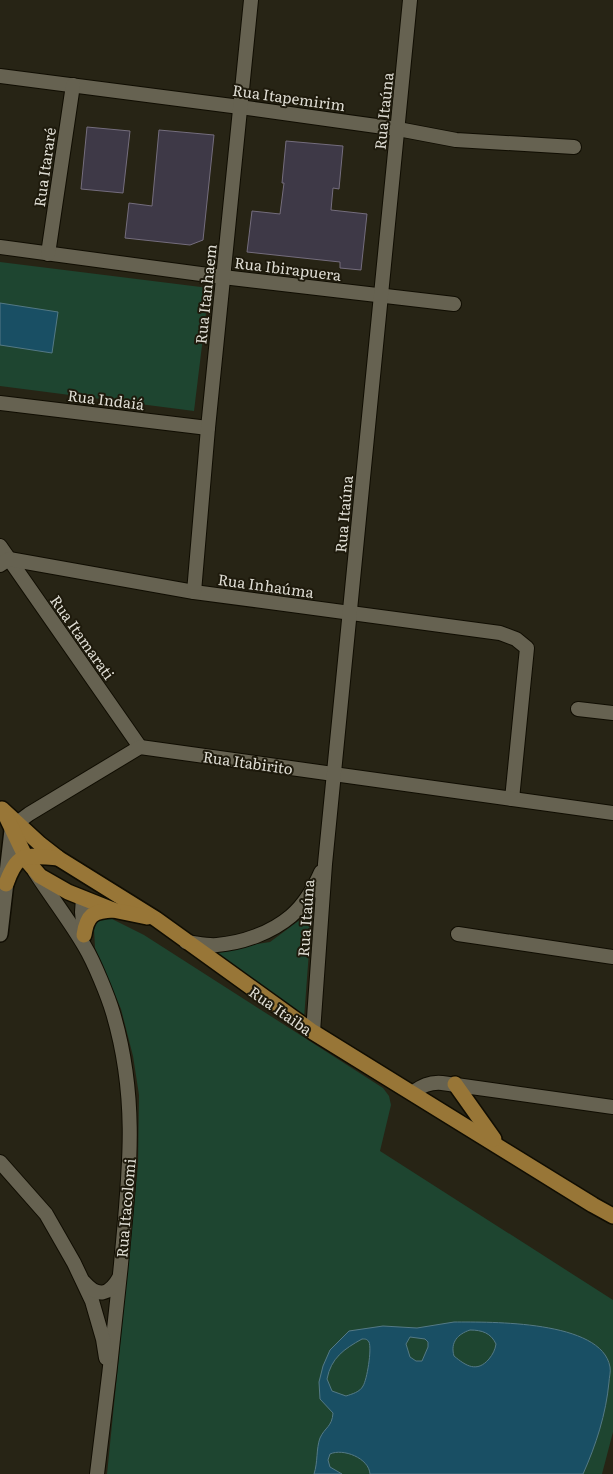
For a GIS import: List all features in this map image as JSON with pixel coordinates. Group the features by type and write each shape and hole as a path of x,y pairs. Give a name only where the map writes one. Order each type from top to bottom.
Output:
{"main road":[{"path":"1,807 15,826"},
{"name":"Rua Itaiba","path":"15,826 58,858 156,919 185,942 313,1032 613,1216"},
{"name":"Rua Itaiba","path":"15,826 27,859 40,876 68,892 112,910 156,919"},
{"path":"6,884 13,866 32,855 58,858"},
{"path":"80,871 83,898"},
{"path":"85,942 87,921 93,914 112,910"},
{"path":"455,1084 483,1126 501,1148"},
{"name":"Rua Itaiba","path":"593,1205 613,1223"}],"street":[{"name":"Rua Itanhaem","path":"194,592 208,428 250,0"},
{"name":"Rua Itaúna","path":"313,1032 325,864 410,0"},
{"name":"Rua Itapemirim","path":"0,76 398,129 456,140 574,147"},
{"name":"Rua Itararé","path":"48,254 72,85"},
{"name":"Rua Ibirapuera","path":"0,247 223,277 454,304"},
{"name":"Rua Indaiá","path":"0,403 208,428"},
{"name":"Rua Itamarati","path":"0,546 4,562 140,747"},
{"name":"Rua Inhaúma","path":"4,562 194,592 500,633 516,639 527,648 512,799"},
{"path":"578,709 613,713"},
{"name":"Rua Itabirito","path":"140,747 613,813"},
{"path":"0,934 15,826 29,814 140,747"},
{"name":"Rua Itacolomi","path":"27,859 85,942 112,1012 123,1056 129,1097 130,1166 98,1474"},
{"path":"185,942 214,946 240,942 267,931 291,916 312,891 325,864"},
{"name":"Rua Itacolomi","path":"83,898 82,912 85,942"},
{"path":"458,934 613,957"},
{"path":"412,1093 432,1082 613,1106"},
{"path":"0,1162 46,1214 74,1263 92,1301 103,1338 109,1379"},
{"path":"82,1280 91,1289 99,1293 107,1291 114,1286 119,1278"}],"green space":[{"path":"0,262 209,288 194,411 0,386"},
{"path":"312,911 304,1019 207,952 270,942"},
{"path":"104,918 112,919 144,935 383,1088 389,1096 391,1105 380,1151 613,1300 613,1432 602,1474 107,1474 138,1166 139,1095 133,1056 121,1009 95,948 94,929 97,921"}],"water":[{"path":"0,303 58,312 52,353 0,345"},
{"path":"454,1322 492,1322 542,1327 567,1332 587,1340 602,1352 610,1367 608,1394 600,1429 583,1474 370,1474 369,1468 360,1459 348,1453 335,1452 330,1454 328,1460 330,1467 342,1474 314,1474 320,1438 330,1424 333,1413 320,1399 319,1382 330,1350 349,1331 383,1326 417,1328","holes":["470,1330 486,1333 492,1337 496,1344 494,1352 489,1359 476,1367 463,1363 454,1356 453,1351 456,1339","410,1337 425,1339 428,1342 428,1347 422,1361 416,1361 410,1357 406,1344","362,1339 366,1339 369,1342 370,1351 365,1383 360,1390 346,1396 332,1391 327,1379 335,1360"]}],"building":[{"path":"87,127 130,131 123,193 81,189"},
{"path":"159,130 214,135 203,240 190,245 125,238 129,203 152,206"},
{"path":"286,141 343,146 339,189 333,188 331,210 367,214 361,270 340,268 340,262 247,252 252,211 280,214"}]}
